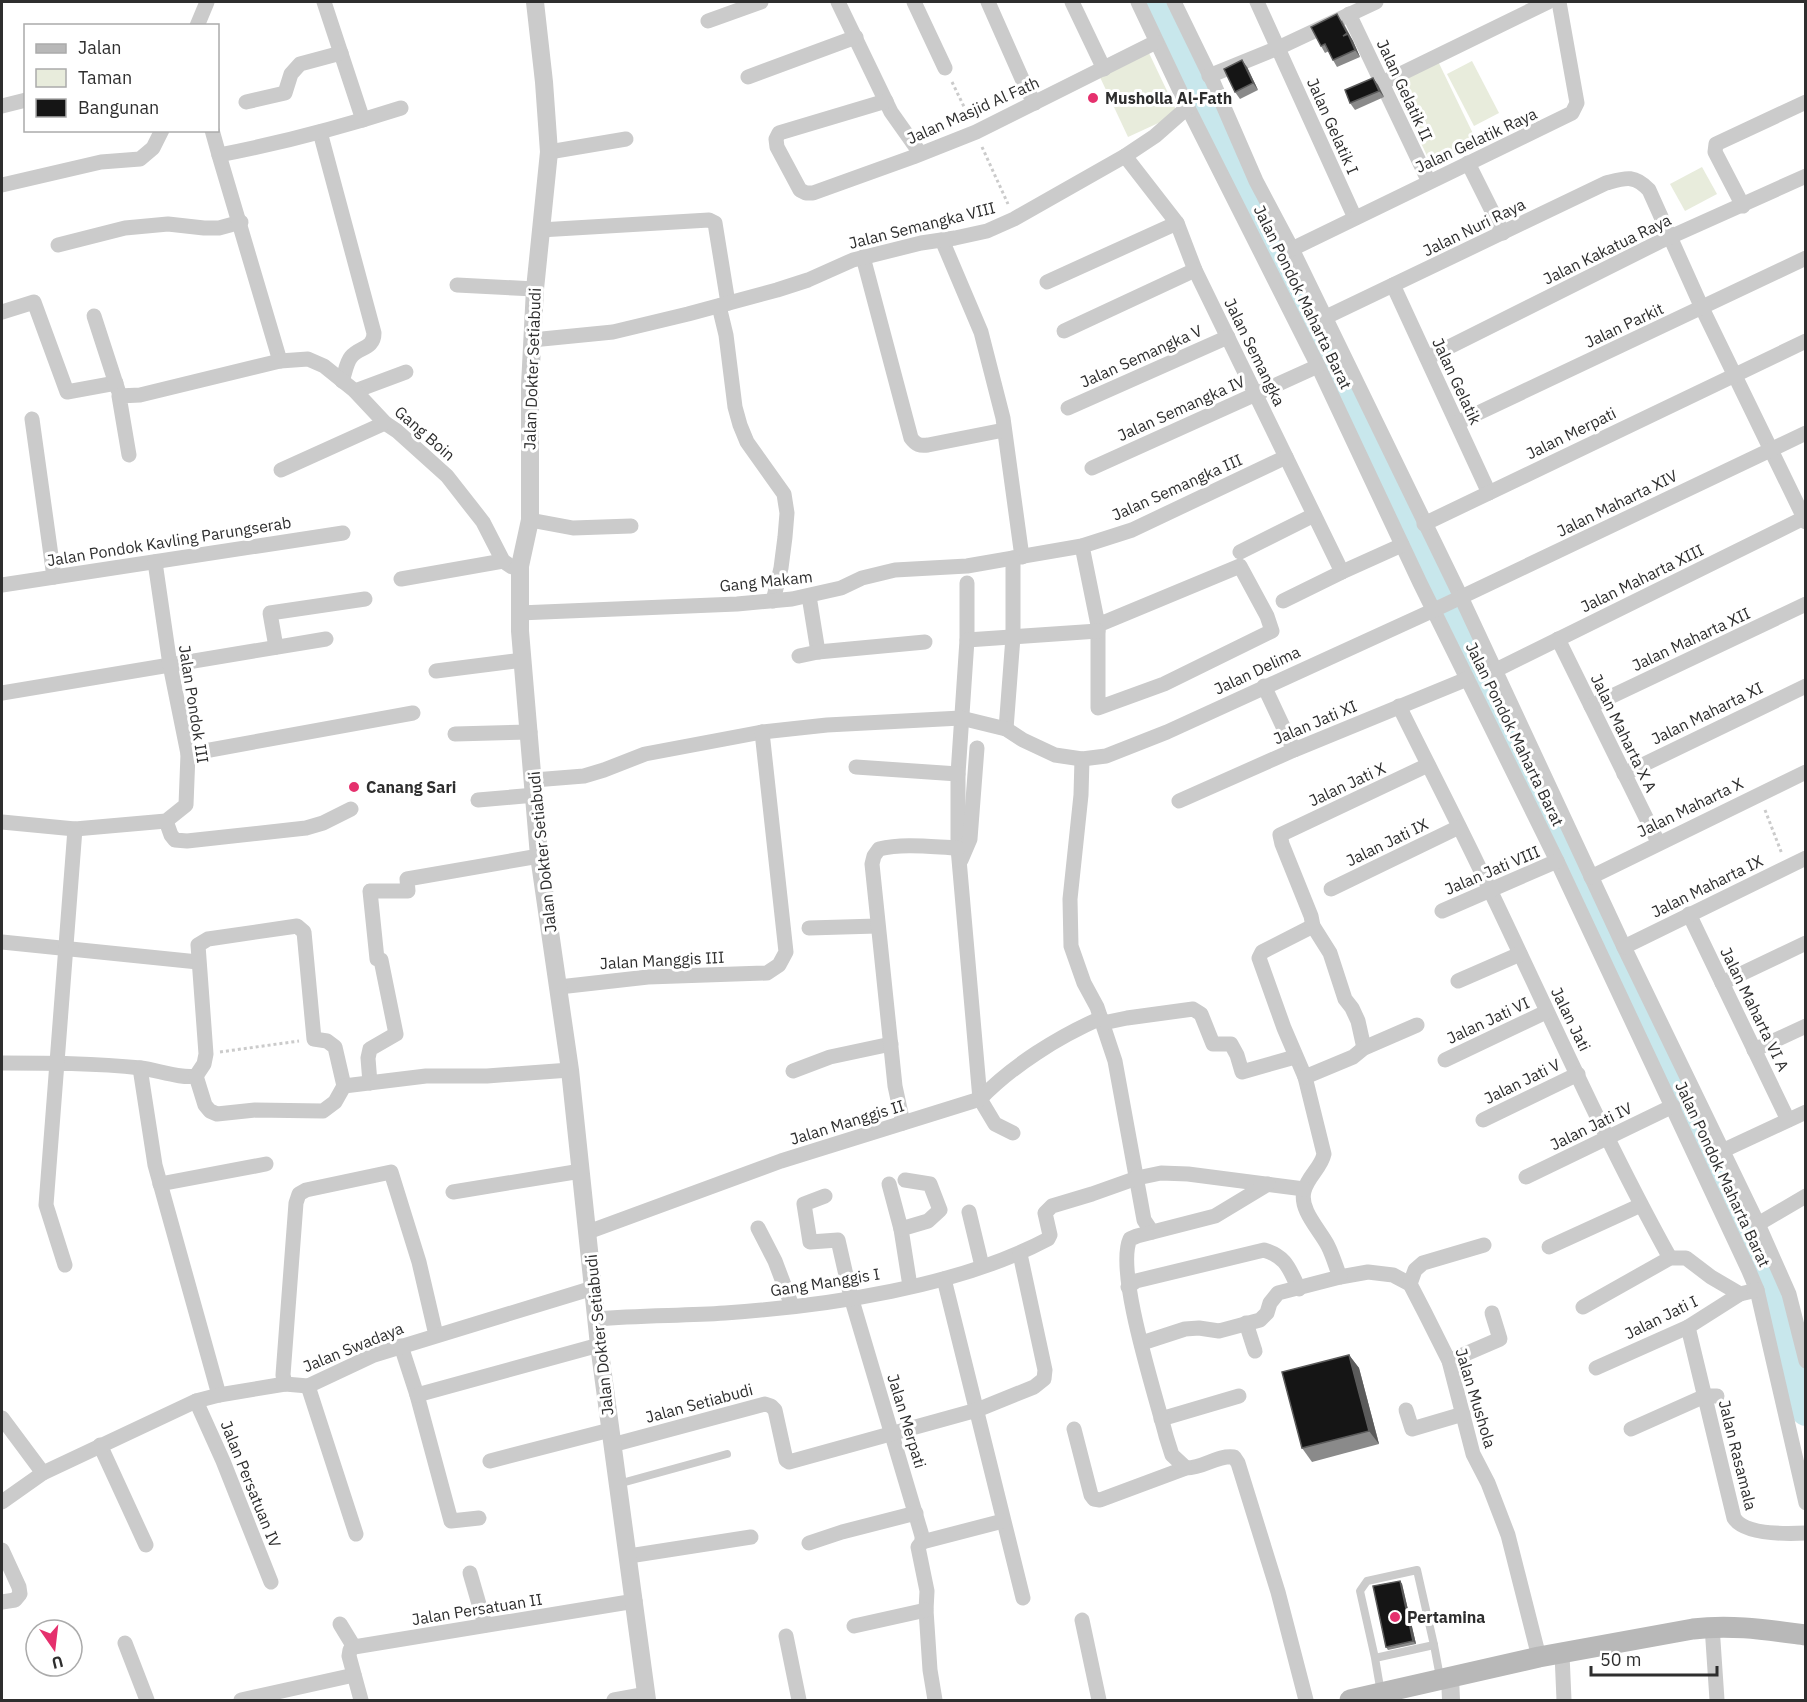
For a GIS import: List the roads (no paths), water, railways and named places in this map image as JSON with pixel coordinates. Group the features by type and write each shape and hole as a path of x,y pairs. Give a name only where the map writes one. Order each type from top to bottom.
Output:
{"main road":[{"path":"1355,1700 1562,1653 1712,1626 1744,1627 1806,1635"}],"street":[{"path":"198,24 207,2"},
{"path":"324,2 363,120"},
{"name":"Jalan Dokter Setiabudi","path":"535,2 549,152 540,230 532,340 530,520 512,563 530,732 539,856 570,1070 599,1345 647,1697"},
{"path":"708,21 761,2"},
{"path":"838,2 886,101 920,153"},
{"path":"914,2 945,68"},
{"path":"988,2 1035,103"},
{"path":"1072,2 1104,69"},
{"name":"Jalan Pondok Maharta Barat","path":"1138,2 1318,366 1402,545 1448,603 1494,671 1758,1224 1789,1294 1806,1361"},
{"name":"Jalan Pondok Maharta Barat","path":"1174,2 1256,181 1292,249 1424,524 1448,603 1467,679 1557,861 1757,1290 1806,1503"},
{"name":"Jalan Gelatik I","path":"1257,2 1355,218"},
{"path":"1209,76 1278,48 1376,2"},
{"path":"1382,83 1548,2"},
{"name":"Jalan Gelatik Raya","path":"1292,249 1572,113 1576,108 1576,97 1558,2"},
{"name":"Jalan Gelatik II","path":"1349,14 1429,182"},
{"path":"748,77 856,37"},
{"name":"Jalan Masjid Al Fath","path":"886,101 779,134 776,139 777,147 800,190 806,194 813,193 976,132 1156,42"},
{"path":"246,102 285,93 291,74 300,64 341,53"},
{"path":"2,105 24,100"},
{"path":"1743,206 1715,152 1716,144 1806,102"},
{"name":"Jalan Semangka VIII","path":"532,340 613,332 777,290 863,257 987,231 1014,219 1125,156 1155,136 1188,107"},
{"path":"219,155 266,146 401,108"},
{"path":"2,185 101,162 140,159 153,148 161,132"},
{"path":"213,132 241,222 280,361"},
{"path":"320,132 374,333 374,339 370,345 350,359 342,381"},
{"path":"549,152 626,139"},
{"name":"Jalan Semangka","path":"1125,156 1177,223 1195,270 1342,572"},
{"path":"1468,163 1503,233"},
{"name":"Jalan Kakatua Raya","path":"1427,358 1670,238 1806,176"},
{"name":"Jalan Nuri Raya","path":"1324,318 1606,183 1632,178 1641,182 1649,190 1670,238"},
{"path":"540,230 709,220 715,223 735,407 747,442 784,494 787,513 781,568 773,601"},
{"path":"58,245 125,228 168,224 219,228 241,222"},
{"path":"1047,282 1177,223"},
{"path":"1670,238 1734,375 1771,449 1798,496 1805,519"},
{"path":"942,240 981,332 1004,418 1018,558 1006,729"},
{"path":"863,257 911,438 915,443 928,445 1004,430"},
{"name":"Jalan Parkit","path":"1457,423 1806,258"},
{"path":"1064,331 1195,270"},
{"path":"457,285 535,289"},
{"name":"Jalan Gelatik","path":"1393,285 1489,493"},
{"name":"Gang Boin","path":"2,312 34,302 67,392 117,389 140,395 280,361 309,359 324,366 356,391 385,423 447,476 512,563"},
{"path":"94,316 117,389 129,455"},
{"name":"Jalan Semangka V","path":"1068,408 1228,337"},
{"name":"Jalan Merpati","path":"1424,524 1806,341"},
{"name":"Jalan Semangka IV","path":"1092,468 1318,366"},
{"path":"356,391 406,372"},
{"path":"32,419 54,577"},
{"path":"281,470 385,423"},
{"name":"Jalan Maharta XIV","path":"1448,603 1806,433"},
{"name":"Jalan Semangka III","path":"1082,546 1132,530 1286,457"},
{"path":"1240,552 1314,515"},
{"name":"Jalan Maharta XIII","path":"1494,671 1805,519"},
{"path":"530,520 573,528 631,526"},
{"name":"Jalan Pondok Kavling Parungserab","path":"2,585 343,533"},
{"path":"1283,601 1402,545"},
{"path":"968,640 1098,628 1240,566 1267,616 1272,631 1164,684 1098,708 1098,628 1082,546"},
{"name":"Gang Makam","path":"519,613 773,601 809,596 841,588 862,578 895,570 967,566 1082,546"},
{"name":"Jalan Pondok III","path":"155,562 170,664 188,754 186,805 166,821"},
{"path":"401,579 512,563"},
{"path":"967,583 968,640 958,774 959,865 980,1099 995,1124 1012,1133"},
{"path":"809,596 818,652"},
{"path":"276,647 270,614 365,599"},
{"name":"Jalan Delima","path":"478,800 584,776 645,754 762,732 827,725 961,718 1006,729 1055,755 1082,759 1106,756 1448,603"},
{"name":"Jalan Maharta XII","path":"1591,706 1806,604"},
{"path":"2,693 326,639"},
{"name":"Jalan Maharta X A","path":"1558,639 1658,842"},
{"path":"799,656 818,652 925,642"},
{"path":"436,671 523,660"},
{"name":"Jalan Jati XI","path":"1179,801 1294,750 1467,679"},
{"path":"1264,686 1294,750"},
{"name":"Jalan Maharta XI","path":"1624,774 1806,686"},
{"name":"Jalan Jati","path":"1399,706 1490,890 1546,1012 1641,1205 1670,1258"},
{"path":"188,754 413,713"},
{"path":"455,734 530,732"},
{"name":"Jalan Manggis III","path":"559,987 659,976 767,973 779,965 786,952 762,732"},
{"path":"959,865 970,839 977,748"},
{"path":"1082,759 1082,795 1070,899 1071,946 1084,983 1102,1020 1115,1061 1143,1220 1152,1233"},
{"name":"Jalan Jati X","path":"1313,926 1280,835 1428,765"},
{"path":"856,767 958,774"},
{"name":"Jalan Maharta X","path":"1591,877 1806,771"},
{"path":"2,822 75,829 166,821 175,840 187,841 306,828 323,824 351,808"},
{"name":"Jalan Jati IX","path":"1331,889 1459,827"},
{"path":"65,1265 46,1205 75,829"},
{"path":"903,1123 895,1086 872,864 879,849 917,846 958,848"},
{"path":"370,1083 368,1058 370,1048 396,1034 381,960 376,959 370,891 408,891 406,879 539,856"},
{"name":"Jalan Maharta IX","path":"1624,947 1806,858"},
{"name":"Jalan Jati VIII","path":"1442,911 1557,861"},
{"name":"Jalan Maharta VI A","path":"1689,914 1788,1120"},
{"path":"2,1063 56,1063 140,1068 164,1071 188,1078 196,1076 204,1064 206,1054 198,945 208,939 297,926 301,928 304,932 314,1039 327,1041 335,1047 344,1086 335,1102 323,1111 255,1110 217,1114 210,1111 206,1105 196,1076"},
{"path":"809,928 877,926"},
{"path":"1340,1277 1329,1247 1311,1219 1303,1196 1311,1174 1322,1164 1323,1154 1305,1077 1259,958 1262,952 1313,926 1330,953 1345,999 1358,1021 1364,1048"},
{"path":"2,942 198,962"},
{"path":"1722,983 1806,943"},
{"path":"1458,981 1520,954"},
{"name":"Jalan Manggis II","path":"588,1232 781,1161 980,1099 999,1080 1079,1028 1102,1020 1193,1009 1201,1014 1213,1044 1232,1044 1242,1072 1295,1056"},
{"name":"Jalan Jati VI","path":"1445,1060 1546,1012"},
{"path":"1305,1077 1353,1057 1364,1048 1417,1025"},
{"path":"1754,1050 1806,1026"},
{"path":"793,1071 830,1056 891,1044"},
{"path":"140,1068 155,1165 219,1395"},
{"path":"344,1086 426,1076 487,1076 570,1070"},
{"name":"Jalan Jati V","path":"1483,1120 1578,1074"},
{"name":"Jalan Jati IV","path":"1526,1177 1672,1106"},
{"path":"1722,1151 1806,1112"},
{"path":"160,1184 266,1164"},
{"path":"453,1192 581,1171"},
{"path":"285,1383 283,1375 296,1203 299,1194 306,1190 391,1172 419,1262 436,1335"},
{"path":"1137,1178 1174,1173 1304,1189"},
{"name":"Gang Manggis I","path":"597,1319 724,1313 792,1306 944,1279 1020,1254 1050,1238 1045,1217 1052,1206 1137,1178"},
{"path":"901,1229 928,1221 940,1210 930,1184 905,1180"},
{"path":"889,1184 901,1229 910,1286"},
{"path":"1186,1468 1172,1455 1161,1419 1128,1287 1127,1245 1130,1239 1215,1216 1268,1184"},
{"name":"Jalan Merpati","path":"825,1196 804,1204 810,1242 838,1240 851,1297 922,1536 922,1542 918,1546 927,1590 930,1670 935,1701"},
{"path":"1758,1224 1806,1196"},
{"path":"1549,1247 1641,1205"},
{"path":"969,1212 982,1266"},
{"path":"758,1228 775,1261 792,1306"},
{"path":"1142,1343 1185,1329 1199,1328 1219,1331 1260,1320 1267,1313 1270,1303 1278,1293 1340,1277 1368,1272 1393,1275 1410,1284 1415,1270 1424,1263 1484,1245"},
{"path":"1128,1287 1136,1281 1264,1250 1284,1260 1299,1289"},
{"path":"891,1432 977,1410 1034,1387 1044,1379 1046,1370 1040,1337 1020,1254"},
{"path":"1583,1307 1670,1258 1686,1258 1710,1277 1740,1294 1757,1290"},
{"path":"944,1279 1023,1598"},
{"name":"Jalan Mushola","path":"1410,1284 1449,1361 1473,1454 1488,1483 1508,1535 1539,1658"},
{"name":"Jalan Swadaya","path":"2,1502 43,1473 196,1401 285,1383 308,1386 374,1355 593,1288"},
{"name":"Jalan Jati I","path":"1596,1368 1688,1327 1740,1294"},
{"path":"1449,1361 1500,1339 1492,1313"},
{"path":"1246,1323 1256,1351"},
{"name":"Jalan Rasamala","path":"1688,1327 1711,1396 1734,1518 1744,1528 1768,1532 1806,1533"},
{"path":"417,1395 599,1345"},
{"path":"401,1346 417,1395 451,1521 478,1518"},
{"path":"308,1386 356,1534"},
{"path":"1161,1419 1239,1396"},
{"path":"1630,1429 1711,1396"},
{"name":"Jalan Persatuan IV","path":"196,1401 223,1461 271,1582"},
{"name":"Jalan Setiabudi","path":"490,1461 611,1438 765,1404 775,1410 786,1460 789,1462 891,1432"},
{"path":"1406,1410 1412,1429 1463,1414"},
{"path":"2,1418 43,1473"},
{"path":"1074,1429 1094,1499 1100,1500 1186,1468 1199,1468 1227,1456 1234,1457 1238,1462 1278,1592 1306,1701"},
{"path":"100,1445 146,1545"},
{"path":"809,1543 842,1532 916,1514"},
{"path":"922,1542 1004,1521"},
{"path":"629,1556 751,1537"},
{"path":"2,1550 20,1594 15,1600 2,1602"},
{"path":"470,1573 485,1626"},
{"name":"Jalan Persatuan II","path":"354,1647 635,1601"},
{"path":"854,1626 926,1610"},
{"path":"1082,1620 1099,1701"},
{"path":"340,1624 354,1647 350,1650 349,1656 361,1701"},
{"path":"1712,1626 1717,1701"},
{"path":"786,1636 799,1701"},
{"path":"125,1643 147,1701"},
{"path":"1562,1653 1564,1701"},
{"path":"241,1701 354,1675"},
{"path":"1445,1678 1451,1701"},
{"path":"614,1701 647,1697"}],"lane":[{"path":"618,1484 727,1454"},
{"path":"1381,1693 1376,1658 1360,1591 1367,1581 1417,1570 1434,1645 1445,1678"},
{"path":"1376,1658 1434,1645"}],"waterway":[{"path":"1161,2 1202,97 1401,501 1776,1290 1806,1411"}],"place":[{"name":"Musholla Al-Fath","path":"1093,98"},
{"name":"Canang Sari","path":"354,787"},
{"name":"Pertamina","path":"1395,1617"}]}
